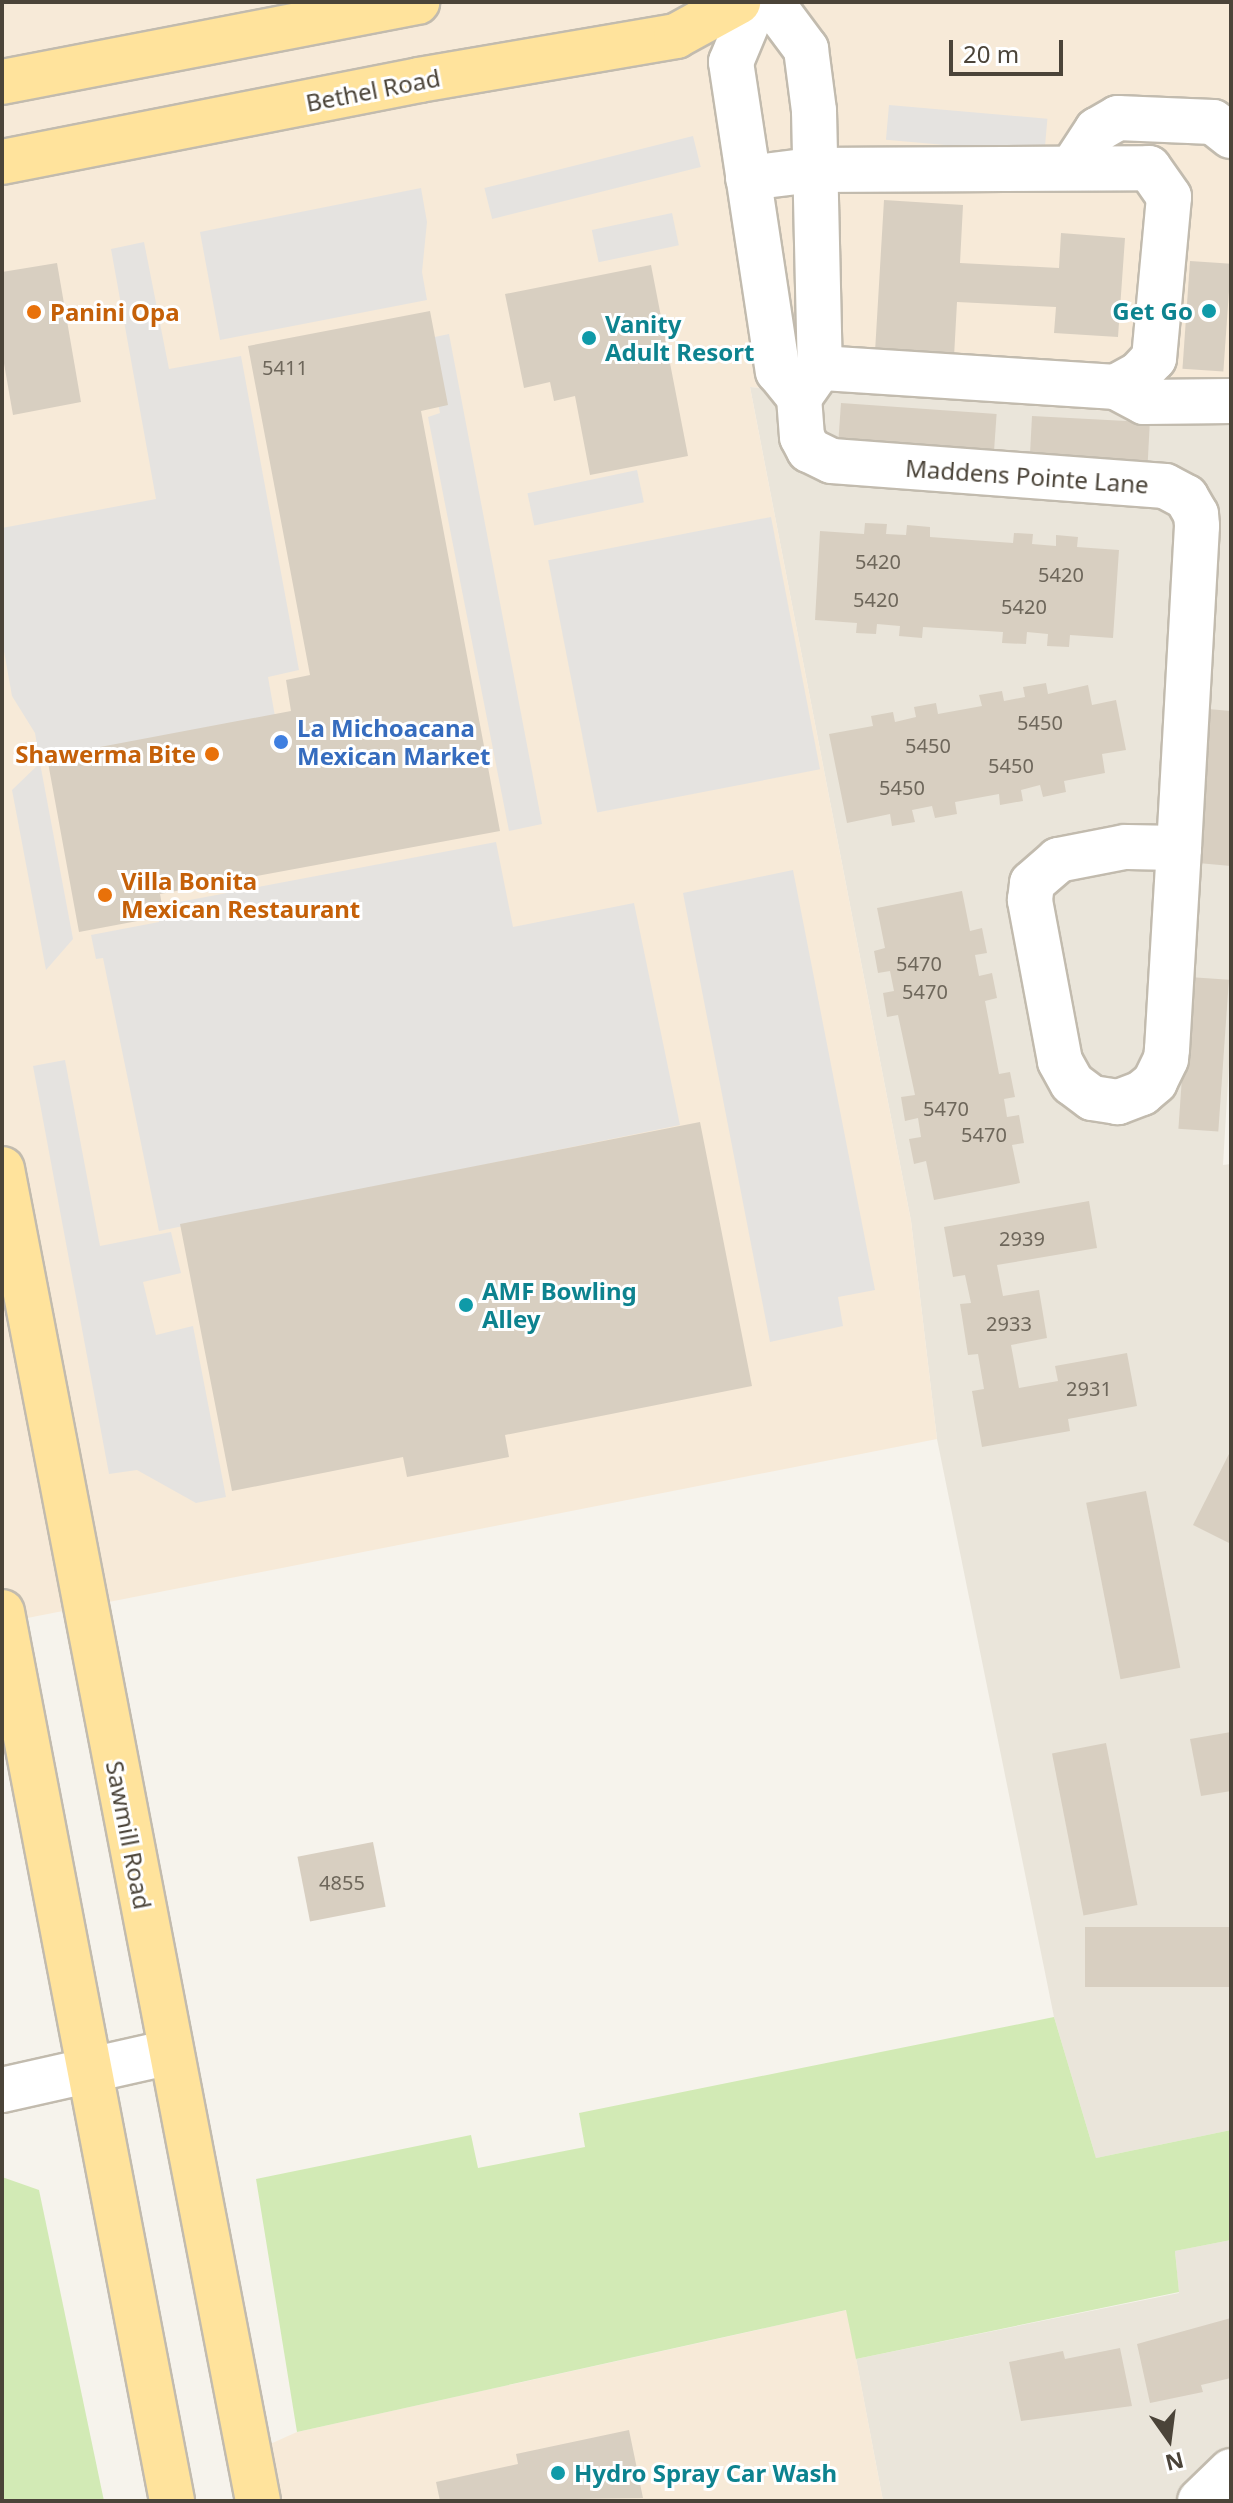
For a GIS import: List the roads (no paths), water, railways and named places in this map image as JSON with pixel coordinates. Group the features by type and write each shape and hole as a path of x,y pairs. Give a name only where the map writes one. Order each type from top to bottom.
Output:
{"main road":[{"path":"2,82 281,15 408,2"},
{"name":"Bethel Road","path":"2,162 419,80 676,36 738,2"},
{"name":"Sawmill Road","path":"2,1169 258,2501"},
{"path":"2,1612 172,2501"}],"street":[{"name":"Maddens Pointe Lane","path":"756,2 731,62 778,371 810,382"},
{"name":"Maddens Pointe Lane","path":"771,2 806,49 814,111 810,382 804,442 826,461 1165,486 1186,497 1197,526 1179,848 1164,1067 1155,1082 1134,1097 1118,1102 1092,1098 1072,1083 1060,1061 1030,906 1032,883 1058,860 1125,847 1179,848"},
{"path":"1074,165 1097,130 1118,118 1213,122 1231,136"},
{"path":"748,178 812,170 1074,165 1149,168 1169,197 1154,358 1139,374 1116,387"},
{"path":"810,382 1116,387 1144,402 1231,401"},
{"path":"2,2090 171,2052"},
{"path":"1200,2501 1231,2471"}],"place":[{"name":"Get Go","path":"1209,311"},
{"name":"Panini Opa","path":"34,312"},
{"name":"Vanity Adult Resort","path":"589,338"},
{"name":"La Michoacana Mexican Market","path":"281,742"},
{"name":"Shawerma Bite","path":"212,754"},
{"name":"Villa Bonita Mexican Restaurant","path":"105,895"},
{"name":"AMF Bowling Alley","path":"466,1305"},
{"name":"Hydro Spray Car Wash","path":"558,2473"}]}
